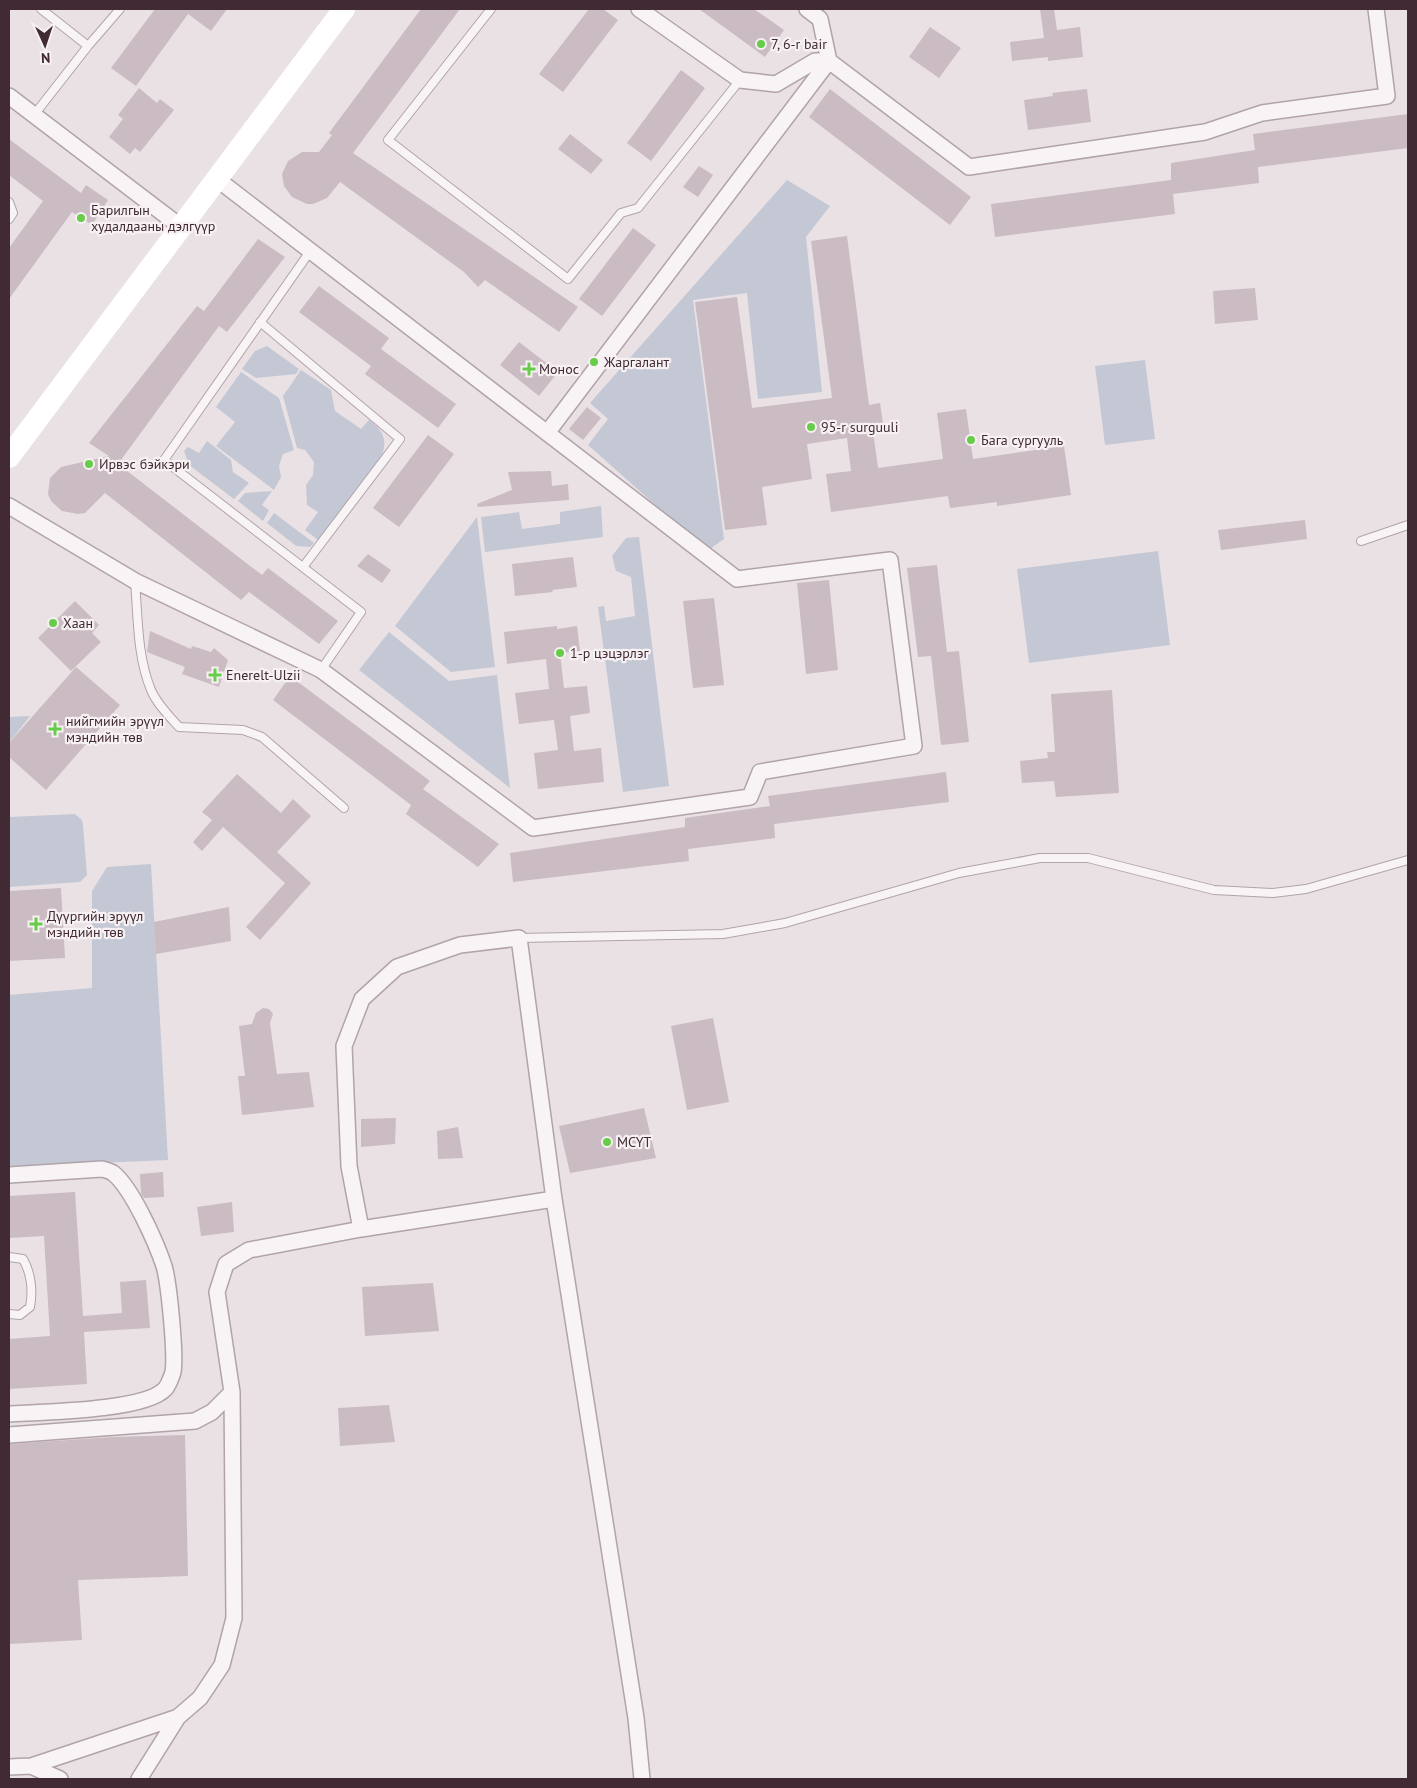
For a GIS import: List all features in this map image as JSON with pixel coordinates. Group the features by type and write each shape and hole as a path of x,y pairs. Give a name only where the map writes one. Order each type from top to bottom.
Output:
{"main road":[{"path":"9,457 344,9"}],"street":[{"path":"640,9 740,80 776,84 815,61 829,61 970,167 1205,132 1262,113 1387,96 1376,9"},
{"path":"547,432 829,61 820,19 807,9"},
{"path":"9,96 181,227"},
{"path":"9,506 135,581 321,670 533,828 750,797 760,772 914,746 890,560 736,578 217,179"},
{"path":"361,1229 349,1166 344,1046 362,999 396,967 460,945 518,938 554,1198 636,1718 642,1779"},
{"path":"9,1174 102,1169 112,1172 125,1186 158,1248 164,1268 171,1328 172,1372 165,1389 148,1400 124,1404 9,1414"},
{"path":"139,1779 178,1717 200,1698 222,1665 234,1618 232,1392 216,1292 226,1264 249,1250 361,1229 554,1198"},
{"path":"9,1435 195,1420 212,1412 232,1392"},
{"path":"9,1767 31,1766 178,1717"},
{"path":"31,1766 60,1779"}],"lane":[{"path":"41,9 88,46"},
{"path":"34,115 88,46 120,9"},
{"path":"491,9 388,140 568,279 621,213 638,208 740,80"},
{"path":"9,202 14,213 9,219"},
{"path":"310,250 164,460 360,612 321,670"},
{"path":"260,322 400,439 303,567"},
{"path":"1361,541 1408,525"},
{"path":"135,581 142,661 151,691 179,727 243,730 262,737 344,808"},
{"path":"518,938 723,934 785,923 959,873 1040,858 1088,858 1214,890 1273,893 1306,888 1408,860"},
{"path":"9,1257 23,1259 28,1267 32,1294 30,1307 20,1315 9,1314"}],"shaded area":[{"path":"787,180 830,206 806,237 822,392 758,399 747,293 693,300 724,539 707,551 588,445 608,419 590,403"},
{"path":"267,346 299,369 296,374 256,378 242,369 255,351"},
{"path":"1145,360 1155,439 1105,445 1095,366"},
{"path":"301,370 331,390 335,411 361,429 369,420 377,427 384,439 382,455 318,540 305,530 318,512 307,505 306,485 313,475 314,462 305,450 297,448 283,396"},
{"path":"241,372 279,398 294,450 283,454 279,466 281,477 274,490 216,446 235,422 216,407"},
{"path":"207,441 231,460 233,472 249,483 234,499 189,465 184,451 188,447 199,453"},
{"path":"272,491 262,505 269,510 263,521 238,501 245,493"},
{"path":"601,506 603,537 485,552 481,517 519,512 522,529 560,524 560,512"},
{"path":"274,513 314,543 310,547 296,546 267,523"},
{"path":"477,517 495,667 451,672 395,626"},
{"path":"639,537 669,786 623,792 598,607 604,606 606,621 635,616 631,577 616,571 612,556 626,538"},
{"path":"1158,551 1170,645 1029,663 1017,569"},
{"path":"389,632 449,681 497,675 510,788 359,670"},
{"path":"30,716 9,743 9,717"},
{"path":"75,814 82,820 83,825 87,875 80,882 9,887 9,817"},
{"path":"151,864 168,1160 9,1167 9,995 92,988 92,891 107,867"}],"building":[{"path":"155,9 227,9 211,31 188,14 136,86 111,68"},
{"path":"421,9 460,9 353,153 578,307 559,332 485,280 478,287 464,272 340,182 327,198 313,204 307,204 292,197 284,186 282,174 288,161 302,152 319,152 332,135 329,133"},
{"path":"589,9 603,9 618,20 563,92 539,74"},
{"name":"7, 6-r bair","path":"699,9 754,9 784,30 765,57"},
{"path":"1040,9 1054,9 1057,30 1080,27 1083,57 1048,61 1048,57 1012,61 1010,42 1044,38"},
{"path":"930,27 961,48 939,78 909,57"},
{"path":"681,70 705,88 651,161 627,143"},
{"path":"139,88 157,103 160,99 174,110 140,152 135,148 130,154 109,137 123,119 118,115"},
{"path":"830,89 971,197 950,225 809,117"},
{"path":"1087,89 1091,122 1028,130 1024,100 1053,96 1052,93"},
{"path":"1408,114 1408,148 1258,167 1259,183 1173,194 1175,214 995,237 991,204 1171,180 1171,163 1255,150 1253,134"},
{"path":"570,134 603,160 591,174 558,149"},
{"path":"9,139 81,193 86,185 108,200 92,225 72,212 9,299 9,248 43,201 9,175"},
{"path":"699,166 713,175 698,197 683,187"},
{"path":"633,228 656,245 602,316 579,299"},
{"path":"847,236 869,405 880,403 883,423 872,424 878,468 943,459 937,413 966,409 973,459 1064,446 1071,495 997,506 997,502 950,508 948,496 831,512 826,474 851,471 847,438 807,444 812,479 762,487 767,525 725,530 695,302 737,297 752,408 832,398 811,241"},
{"path":"258,239 285,257 227,332 219,326 118,464 262,575 268,568 338,621 319,644 249,592 241,600 105,493 85,513 78,514 62,511 51,501 48,494 50,478 61,467 109,456 89,443 197,306 204,311"},
{"path":"319,286 389,338 381,349 456,404 438,428 365,374 371,366 299,312"},
{"path":"1255,288 1258,320 1215,324 1213,291"},
{"name":"Монос","path":"519,342 558,372 539,396 500,365"},
{"path":"587,407 601,418 583,440 569,429"},
{"path":"428,435 454,454 399,527 373,508"},
{"path":"551,471 552,486 568,484 569,500 478,507 477,504 512,490 508,472"},
{"path":"1305,520 1307,539 1221,550 1218,530"},
{"path":"368,554 391,570 382,583 357,566"},
{"path":"573,557 577,587 552,590 553,592 515,596 512,564"},
{"path":"937,565 947,652 959,651 969,742 941,745 931,656 918,657 907,568"},
{"path":"829,580 838,670 806,674 797,583"},
{"path":"714,598 724,685 693,688 683,601"},
{"path":"75,601 99,625 92,633 101,642 71,671 38,638"},
{"path":"557,626 557,629 577,626 580,651 560,653 564,688 587,686 590,713 570,716 574,751 601,748 604,782 538,789 534,753 558,750 554,720 519,724 515,693 549,689 546,659 507,664 504,632"},
{"path":"150,631 191,649 192,646 211,652 214,648 228,660 219,687 182,674 185,667 147,652"},
{"path":"76,667 120,705 46,790 9,757 9,743"},
{"path":"290,676 430,781 423,789 499,844 478,867 406,814 411,805 273,700"},
{"path":"1112,690 1119,793 1056,797 1054,781 1022,783 1020,761 1048,758 1047,752 1055,752 1051,694"},
{"path":"946,772 949,802 774,824 775,838 688,849 689,861 513,882 510,853 685,827 685,818 770,806 768,796"},
{"path":"237,774 281,813 293,799 311,816 277,852 311,883 260,940 246,927 285,883 223,827 202,851 193,842 212,820 202,812"},
{"name":"Дүүргийн эрүүл мэндийн төв","path":"61,888 65,958 9,961 9,891"},
{"path":"229,907 231,941 156,954 154,922"},
{"path":"263,1008 269,1009 273,1014 270,1023 277,1074 309,1072 314,1107 242,1115 238,1076 245,1076 239,1026 252,1024 256,1013"},
{"path":"713,1018 729,1102 687,1110 671,1026"},
{"name":"МСҮТ","path":"644,1108 656,1158 570,1173 559,1126"},
{"path":"396,1118 395,1144 361,1147 361,1119"},
{"path":"458,1127 463,1158 438,1159 437,1131"},
{"path":"163,1172 164,1197 144,1198 141,1194 140,1174"},
{"path":"75,1192 83,1316 122,1313 120,1282 146,1280 150,1328 84,1332 87,1384 9,1389 9,1339 50,1336 44,1236 9,1238 9,1196"},
{"path":"232,1202 234,1232 201,1236 197,1207"},
{"path":"433,1283 439,1331 365,1336 362,1287"},
{"path":"389,1405 395,1442 340,1446 338,1408"},
{"path":"185,1435 188,1576 78,1580 82,1640 9,1644 9,1444 113,1437"}],"place":[{"name":"7, 6-r bair","path":"761,44"},
{"name":"Барилгын худалдааны дэлгүүр","path":"81,218"},
{"name":"Жаргалант","path":"594,362"},
{"name":"Монос","path":"529,369"},
{"name":"95-r surguuli","path":"811,427"},
{"name":"Бага сургууль","path":"971,440"},
{"name":"Ирвэс бэйкэри","path":"89,464"},
{"name":"Хаан","path":"53,623"},
{"name":"1-р цэцэрлэг","path":"560,653"},
{"name":"Enerelt-Ulzii","path":"215,675"},
{"name":"нийгмийн эрүүл мэндийн төв","path":"55,729"},
{"name":"Дүүргийн эрүүл мэндийн төв","path":"36,924"},
{"name":"МСҮТ","path":"607,1142"}]}
